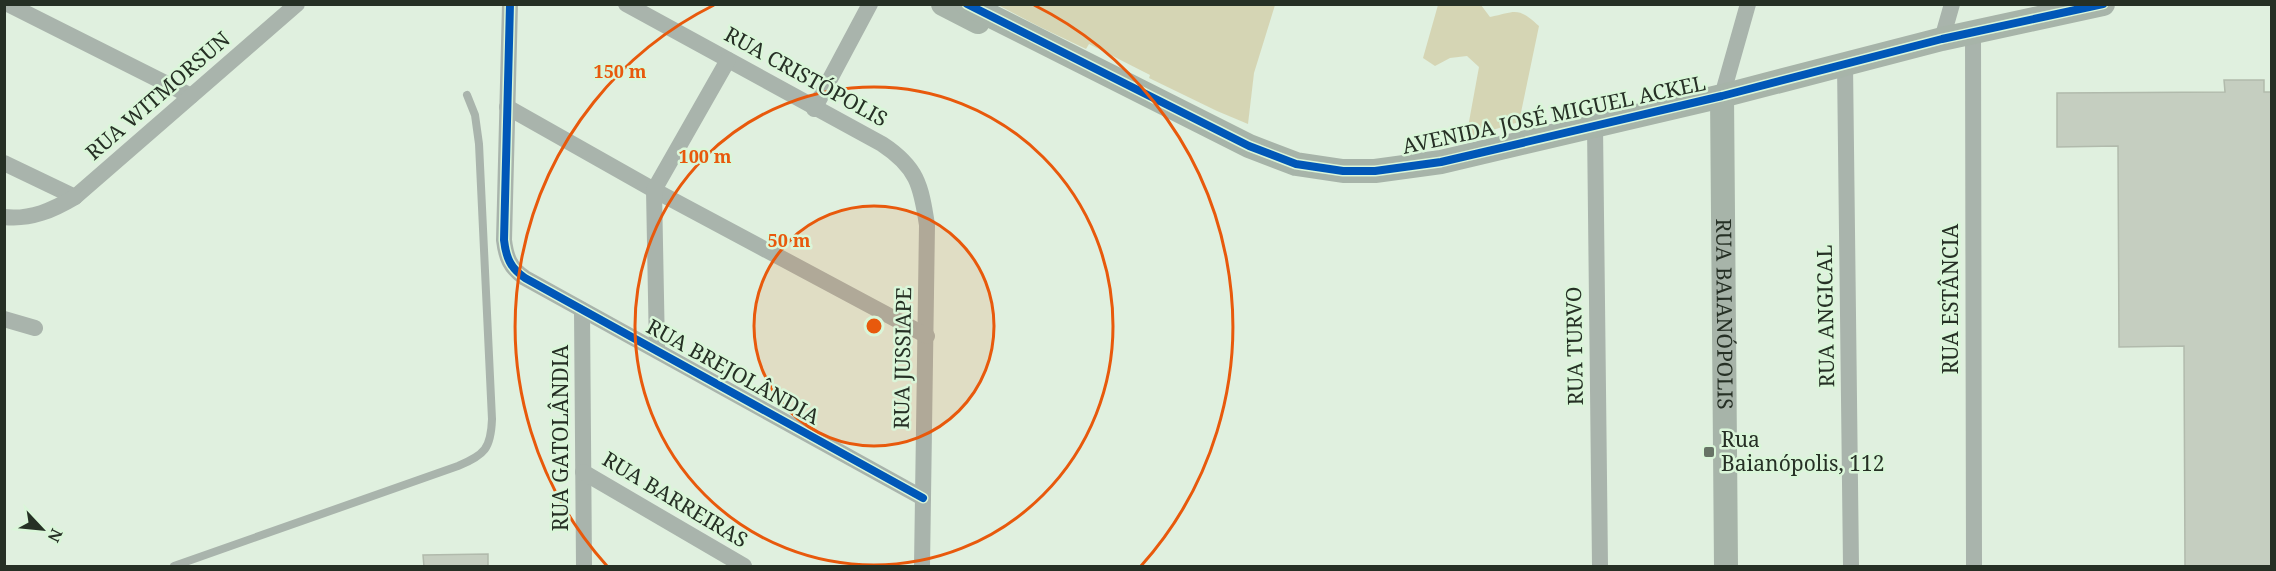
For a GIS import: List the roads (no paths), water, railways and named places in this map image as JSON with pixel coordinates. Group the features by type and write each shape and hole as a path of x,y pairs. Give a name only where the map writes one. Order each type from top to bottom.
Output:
{"street":[{"path":"8,4 32,10 191,96"},
{"name":"RUA WITMORSUN","path":"4,217 32,216 54,210 75,197 297,4"},
{"path":"510,4 507,107 654,190 927,336"},
{"name":"RUA CRISTÓPOLIS","path":"626,4 900,156"},
{"path":"814,109 870,4"},
{"name":"AVENIDA JOSÉ MIGUEL ACKEL","path":"944,4 1242,159 1276,173 1317,183 1363,184 1403,177 1441,162"},
{"name":"AVENIDA JOSÉ MIGUEL ACKEL","path":"967,4 1229,137 1280,159 1342,171 1376,171 1441,162 1722,96 1942,39 2103,4"},
{"path":"1722,96 1748,4"},
{"path":"1942,39 1952,4"},
{"name":"RUA ESTÂNCIA","path":"1972,32 1974,567"},
{"path":"657,350 654,190 728,60"},
{"name":"RUA ANGICAL","path":"1845,64 1851,567"},
{"name":"RUA BAIANÓPOLIS","path":"1722,96 1726,567"},
{"name":"RUA BREJOLÂNDIA","path":"507,107 504,240 510,265 525,278 922,498"},
{"name":"RUA TURVO","path":"1595,126 1600,567"},
{"name":"RUA JUSSIAPE","path":"900,156 913,172 923,197 927,225 922,567"},
{"path":"4,163 75,197"},
{"name":"RUA GATOLÂNDIA","path":"582,310 584,567"},
{"path":"4,319 35,328"},
{"name":"RUA BARREIRAS","path":"583,472 744,567"}],"lane":[{"path":"174,567 458,465 486,450 491,437 492,419 479,144 475,115 467,95"}],"place":[{"name":"Rua Baianópolis, 112","path":"1709,452"}]}
